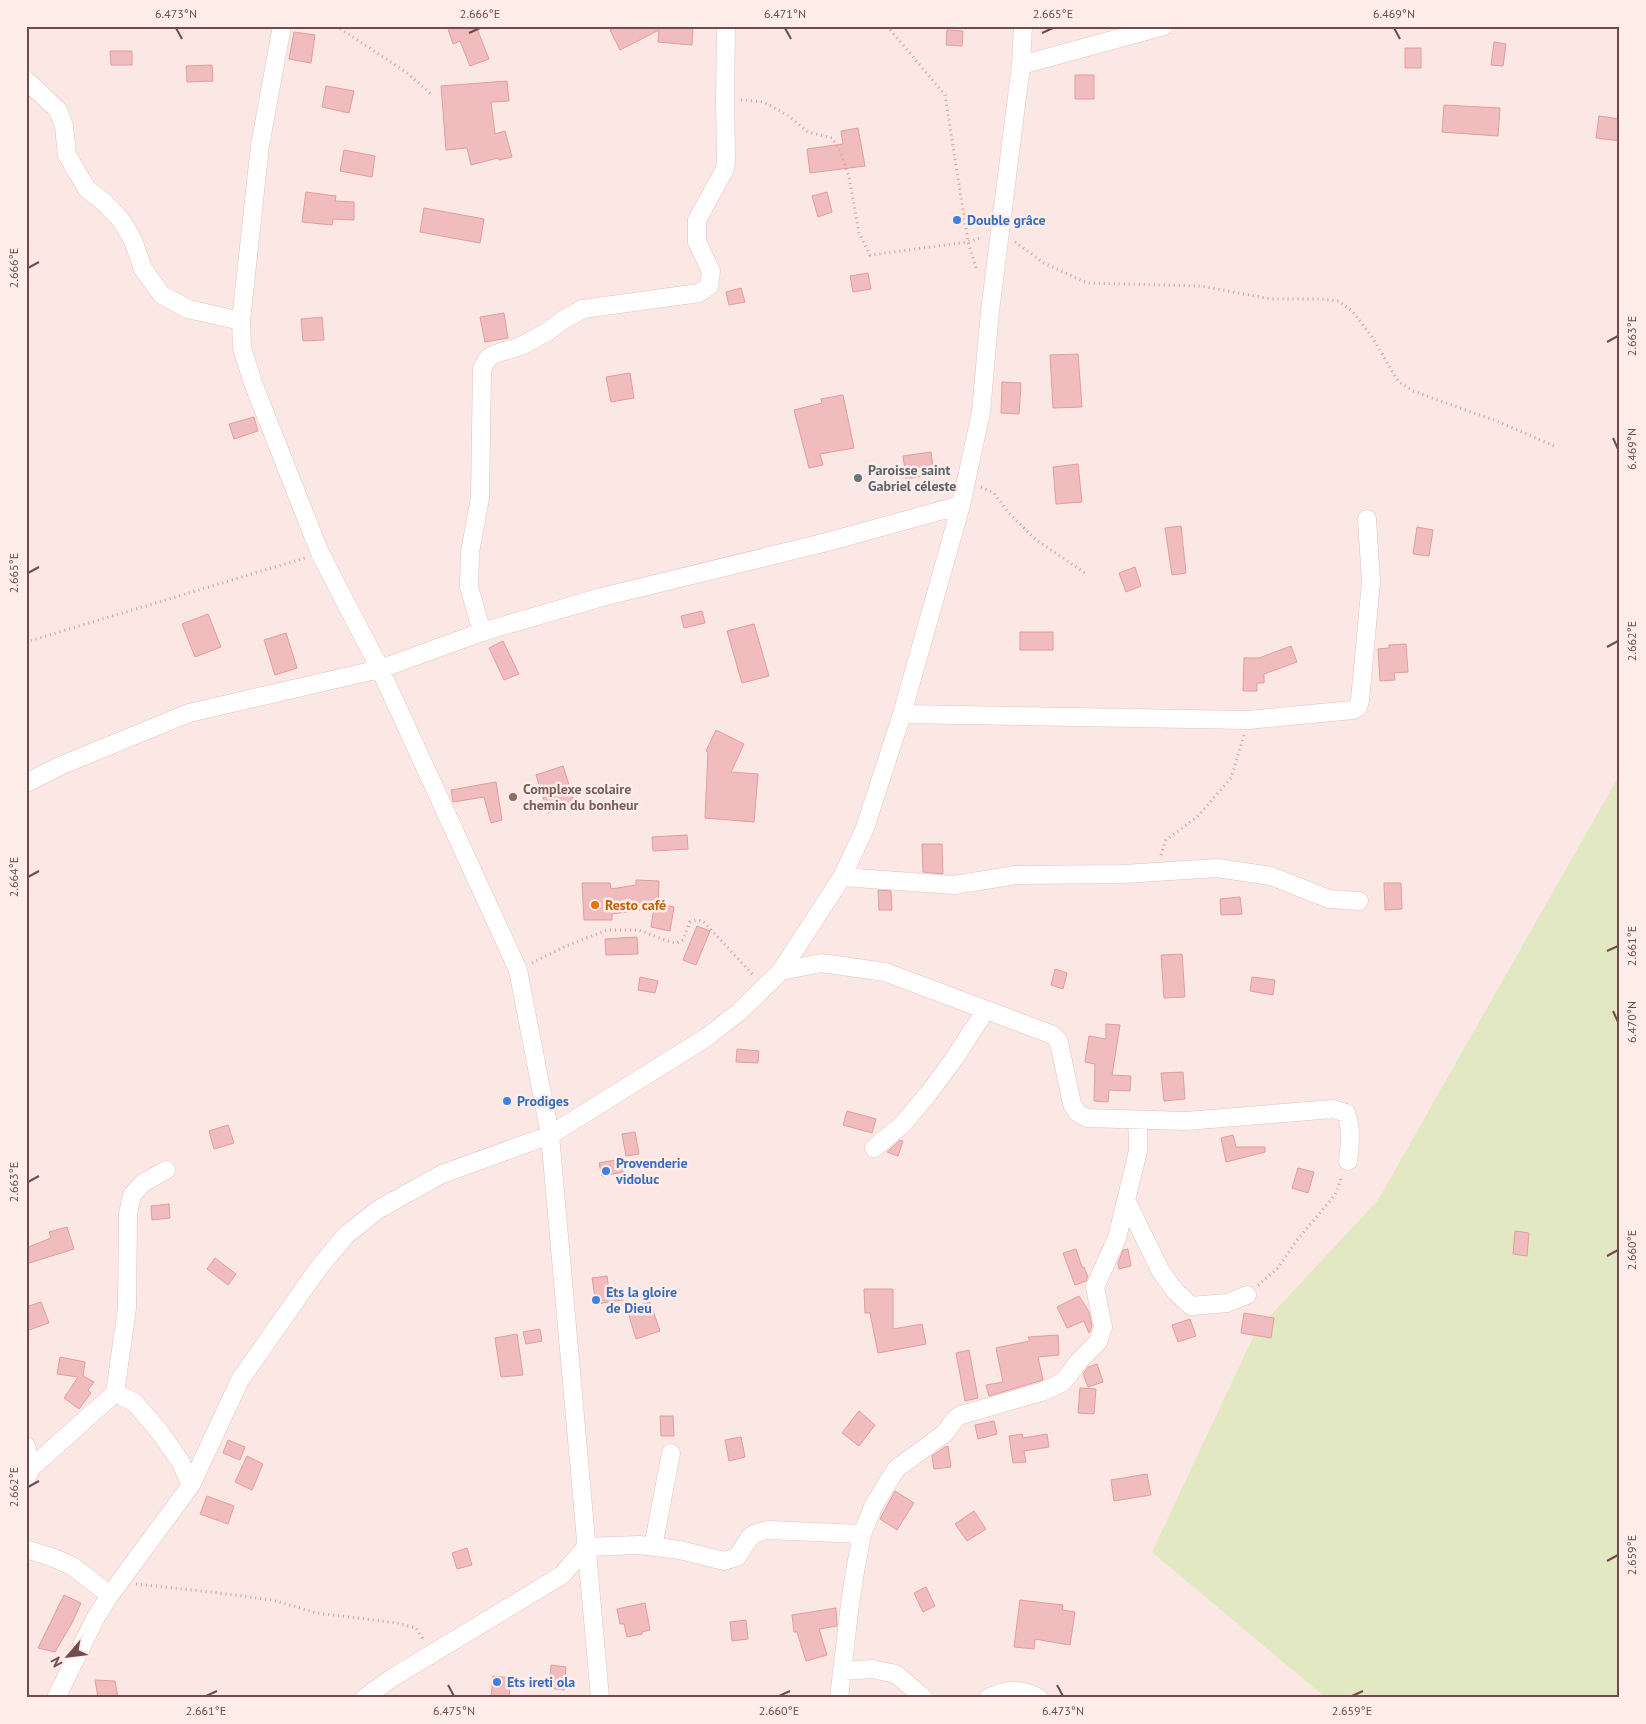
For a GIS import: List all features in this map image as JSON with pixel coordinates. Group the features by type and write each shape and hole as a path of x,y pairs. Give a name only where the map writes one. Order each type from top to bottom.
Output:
{"street":[{"path":"282,26 260,145 242,320 242,348 253,383 320,553 380,669 518,970 550,1135 600,1698"},
{"path":"482,632 469,587 470,552 480,498 482,369 488,358 521,346 583,309 699,292 709,286 711,271 698,242 697,220 724,169 726,161 724,99 726,26"},
{"path":"56,1698 96,1617 114,1589 191,1485 240,1380 317,1270 346,1235 379,1208 442,1174 550,1135 707,1037 739,1012 781,971 842,877 865,828 902,714 961,505 981,412 999,232 1021,65 1023,26"},
{"path":"1021,65 1164,26"},
{"path":"26,80 58,110 64,126 66,156 87,189 104,202 121,220 133,240 143,269 162,295 188,309 242,320"},
{"path":"26,783 62,765 189,713 380,669 482,632 602,597 826,542 961,505"},
{"path":"902,714 1248,720 1353,710 1358,707 1360,700 1371,582 1367,519"},
{"path":"842,877 954,885 1016,875 1124,874 1217,868 1271,876 1329,899 1359,901"},
{"path":"781,971 820,963 886,972 1052,1035 1058,1040 1072,1104 1078,1113 1087,1118 1186,1122 1333,1109 1346,1113 1350,1124 1351,1138 1348,1161"},
{"path":"874,1148 902,1126 928,1094 954,1059 985,1011"},
{"path":"839,1698 849,1612 862,1534 874,1505 896,1469 946,1433 955,1419 972,1411 1044,1391 1063,1382 1079,1361 1098,1342 1103,1327 1096,1287 1117,1238 1138,1151 1138,1132 1135,1120"},
{"path":"28,1473 115,1393 127,1308 128,1214 132,1195 143,1183 166,1170"},
{"path":"1126,1200 1160,1270 1175,1291 1192,1306 1227,1303 1247,1295"},
{"path":"115,1393 134,1402 159,1431 180,1461 191,1485"},
{"path":"26,1446 28,1473"},
{"path":"653,1547 671,1453"},
{"path":"364,1698 562,1575 586,1547 639,1545 680,1550 724,1561 737,1557 748,1539 755,1532 768,1530 862,1534"},
{"path":"26,1549 72,1566 114,1589"},
{"path":"562,1575 590,1585"},
{"path":"843,1671 872,1669 896,1674 924,1698"},
{"path":"988,1698 1001,1691 1026,1691 1038,1698"}],"path":[{"path":"336,26 406,72 431,94"},
{"path":"887,26 945,95 968,242 979,276"},
{"path":"724,99 764,102 787,115 808,132 832,138 841,154 849,177 860,233 870,255 968,242 999,232 1044,263 1087,283 1201,286 1272,299 1339,301 1353,312 1372,337 1398,381 1413,391 1499,422 1554,446"},
{"path":"966,481 994,493 1008,512 1035,539 1085,573"},
{"path":"26,642 320,553"},
{"path":"1156,871 1166,840 1197,817 1231,778 1248,720"},
{"path":"518,970 566,946 607,930 639,930 677,943 683,940 690,922 696,920 703,921 764,987"},
{"path":"1247,1295 1278,1268 1297,1240 1335,1195 1348,1161"},
{"path":"114,1589 211,1592 272,1600 317,1613 397,1623 416,1628 432,1654"}],"green space":[{"path":"1620,774 1620,1698 1326,1698 1152,1552 1256,1331 1378,1200"}],"building":[{"path":"447,26 476,26 489,59 470,66 460,41 453,44"},
{"path":"618,26 693,26 692,45 658,42 659,30 620,50 610,30"},
{"path":"947,30 963,31 962,46 946,45"},
{"path":"294,32 315,35 311,63 289,59"},
{"path":"1494,42 1506,44 1503,66 1491,65"},
{"path":"1405,48 1421,48 1421,68 1405,68"},
{"path":"110,51 132,51 132,65 111,65"},
{"path":"212,65 213,81 187,82 186,66"},
{"path":"1075,75 1094,75 1094,99 1075,99"},
{"path":"507,81 509,101 491,102 495,134 505,131 512,157 499,160 498,158 471,165 467,148 446,150 441,86"},
{"path":"326,86 354,91 349,113 322,107"},
{"path":"1444,105 1500,108 1498,136 1442,132"},
{"path":"1599,116 1620,119 1620,141 1596,138"},
{"path":"858,128 865,166 810,173 807,149 843,144 841,131"},
{"path":"344,150 375,156 372,177 340,171"},
{"path":"306,192 336,196 335,201 354,202 354,220 333,219 332,225 302,222"},
{"path":"827,192 832,212 818,217 812,196"},
{"path":"424,208 484,219 480,243 420,232"},
{"path":"868,273 871,289 853,292 850,276"},
{"path":"741,288 745,302 729,305 726,292"},
{"path":"504,313 508,338 485,342 480,317"},
{"path":"322,317 324,340 303,341 301,319"},
{"path":"1078,354 1082,407 1053,408 1050,355"},
{"path":"630,373 634,398 611,402 606,377"},
{"path":"1002,382 1021,383 1019,414 1001,413"},
{"path":"843,395 854,448 820,454 823,465 809,468 794,410 822,403 821,399"},
{"path":"254,417 258,431 234,439 229,424"},
{"path":"931,452 934,474 906,479 903,456"},
{"path":"1078,464 1082,502 1056,504 1053,467"},
{"path":"1181,526 1186,573 1172,575 1165,528"},
{"path":"1417,527 1433,530 1429,556 1413,554"},
{"path":"1135,567 1141,586 1126,592 1119,573"},
{"path":"702,611 705,623 684,628 681,616"},
{"path":"208,614 221,647 195,657 182,624"},
{"path":"754,624 769,676 742,683 727,631"},
{"path":"1020,632 1053,632 1053,650 1020,650"},
{"path":"286,633 297,668 275,675 264,640"},
{"path":"503,641 519,674 504,680 489,648"},
{"path":"1406,644 1408,672 1394,673 1395,680 1380,681 1378,649 1389,648 1389,645"},
{"path":"1291,646 1297,662 1264,674 1264,683 1257,683 1257,691 1243,691 1244,658 1259,658"},
{"path":"716,730 744,744 731,772 758,774 754,822 705,818 708,752 706,751"},
{"path":"563,766 575,804 548,813 536,775"},
{"path":"496,782 502,820 491,823 484,797 453,802 451,790"},
{"path":"687,835 688,849 653,851 652,837"},
{"path":"922,844 942,844 943,874 923,872"},
{"path":"636,880 659,881 658,904 674,907 670,931 651,927 654,908 612,914 612,920 584,920 582,883 610,883 611,889 636,885"},
{"path":"1384,883 1401,883 1402,909 1385,910"},
{"path":"878,890 891,891 892,910 879,910"},
{"path":"1240,897 1242,914 1221,915 1220,899"},
{"path":"697,926 710,931 696,965 683,960"},
{"path":"637,937 638,954 606,955 605,939"},
{"path":"1182,954 1185,997 1164,998 1161,955"},
{"path":"1055,969 1067,973 1063,989 1051,985"},
{"path":"640,977 658,981 655,993 638,990"},
{"path":"1252,977 1275,980 1273,995 1250,991"},
{"path":"1106,1024 1120,1025 1112,1075 1131,1076 1130,1091 1109,1090 1108,1102 1094,1101 1095,1064 1085,1062 1089,1036 1106,1039"},
{"path":"737,1049 759,1051 758,1063 736,1062"},
{"path":"1183,1072 1185,1099 1164,1101 1161,1073"},
{"path":"847,1111 876,1119 872,1133 843,1125"},
{"path":"228,1125 234,1143 214,1149 209,1131"},
{"path":"635,1132 639,1154 626,1156 622,1134"},
{"path":"1233,1135 1236,1147 1265,1147 1265,1152 1226,1162 1221,1138"},
{"path":"900,1140 903,1141 898,1156 887,1152"},
{"path":"621,1159 623,1172 602,1176 599,1163"},
{"path":"1298,1168 1314,1172 1308,1193 1292,1188"},
{"path":"169,1204 170,1218 152,1220 151,1206"},
{"path":"67,1227 74,1249 26,1264 26,1248 51,1238 49,1232"},
{"path":"1515,1231 1529,1233 1527,1256 1513,1254"},
{"path":"1076,1249 1082,1267 1084,1267 1088,1277 1086,1281 1075,1285 1063,1253"},
{"path":"1128,1249 1131,1266 1119,1269 1118,1263 1123,1250"},
{"path":"215,1258 236,1274 228,1285 207,1269"},
{"path":"607,1276 609,1290 622,1288 623,1300 596,1304 592,1278"},
{"path":"864,1289 893,1289 893,1329 922,1324 926,1344 878,1353 870,1313 865,1313"},
{"path":"1079,1296 1089,1312 1092,1326 1089,1333 1084,1321 1067,1328 1057,1307"},
{"path":"41,1302 49,1323 26,1331 26,1307"},
{"path":"650,1302 660,1331 636,1339 627,1309"},
{"path":"1244,1313 1274,1318 1271,1338 1241,1333"},
{"path":"1190,1319 1196,1336 1178,1342 1172,1325"},
{"path":"540,1329 542,1341 526,1344 523,1332"},
{"path":"517,1334 523,1375 501,1377 495,1338"},
{"path":"1058,1335 1059,1355 1038,1357 1043,1380 989,1396 986,1385 1003,1382 996,1348 1030,1341 1028,1337"},
{"path":"969,1350 978,1398 965,1401 956,1353"},
{"path":"60,1357 85,1362 83,1376 94,1382 88,1390 91,1393 79,1409 64,1398 78,1377 57,1374"},
{"path":"1097,1364 1103,1382 1088,1387 1083,1374 1088,1367"},
{"path":"1080,1388 1096,1389 1094,1414 1078,1413"},
{"path":"859,1411 875,1425 859,1446 842,1433"},
{"path":"660,1416 673,1416 674,1436 661,1436"},
{"path":"994,1421 997,1434 978,1439 975,1425"},
{"path":"1022,1434 1023,1438 1047,1434 1049,1447 1024,1451 1026,1462 1013,1463 1009,1436"},
{"path":"741,1437 745,1457 729,1461 725,1440"},
{"path":"228,1440 245,1447 240,1460 223,1453"},
{"path":"948,1446 951,1467 934,1469 932,1456"},
{"path":"247,1456 263,1464 252,1490 235,1482"},
{"path":"1147,1474 1151,1495 1114,1501 1111,1480"},
{"path":"895,1491 914,1503 897,1530 880,1519"},
{"path":"207,1496 234,1506 228,1524 200,1514"},
{"path":"974,1511 986,1529 967,1541 955,1524"},
{"path":"467,1548 472,1565 457,1569 452,1553"},
{"path":"926,1587 935,1606 923,1612 914,1593"},
{"path":"64,1595 81,1603 72,1623 55,1652 38,1648"},
{"path":"1020,1600 1063,1605 1062,1610 1075,1612 1070,1645 1035,1639 1034,1649 1014,1647"},
{"path":"645,1603 650,1630 627,1637 624,1624 620,1624 617,1609"},
{"path":"836,1608 837,1626 819,1629 827,1655 806,1661 797,1632 794,1632 792,1615"},
{"path":"746,1620 748,1639 732,1641 730,1622"},
{"path":"551,1665 566,1667 564,1690 549,1688"},
{"path":"493,1676 511,1678 509,1698 491,1698"},
{"path":"95,1680 115,1681 118,1698 98,1698"}],"place":[{"name":"Double grâce","path":"957,220"},
{"name":"Paroisse saint Gabriel céleste","path":"858,478"},
{"name":"Complexe scolaire chemin du bonheur","path":"513,797"},
{"name":"Resto café","path":"595,905"},
{"name":"Prodiges","path":"507,1101"},
{"name":"Provenderie vidoluc","path":"606,1171"},
{"name":"Ets la gloire de Dieu","path":"596,1300"},
{"name":"Ets ireti ola","path":"497,1682"}]}
